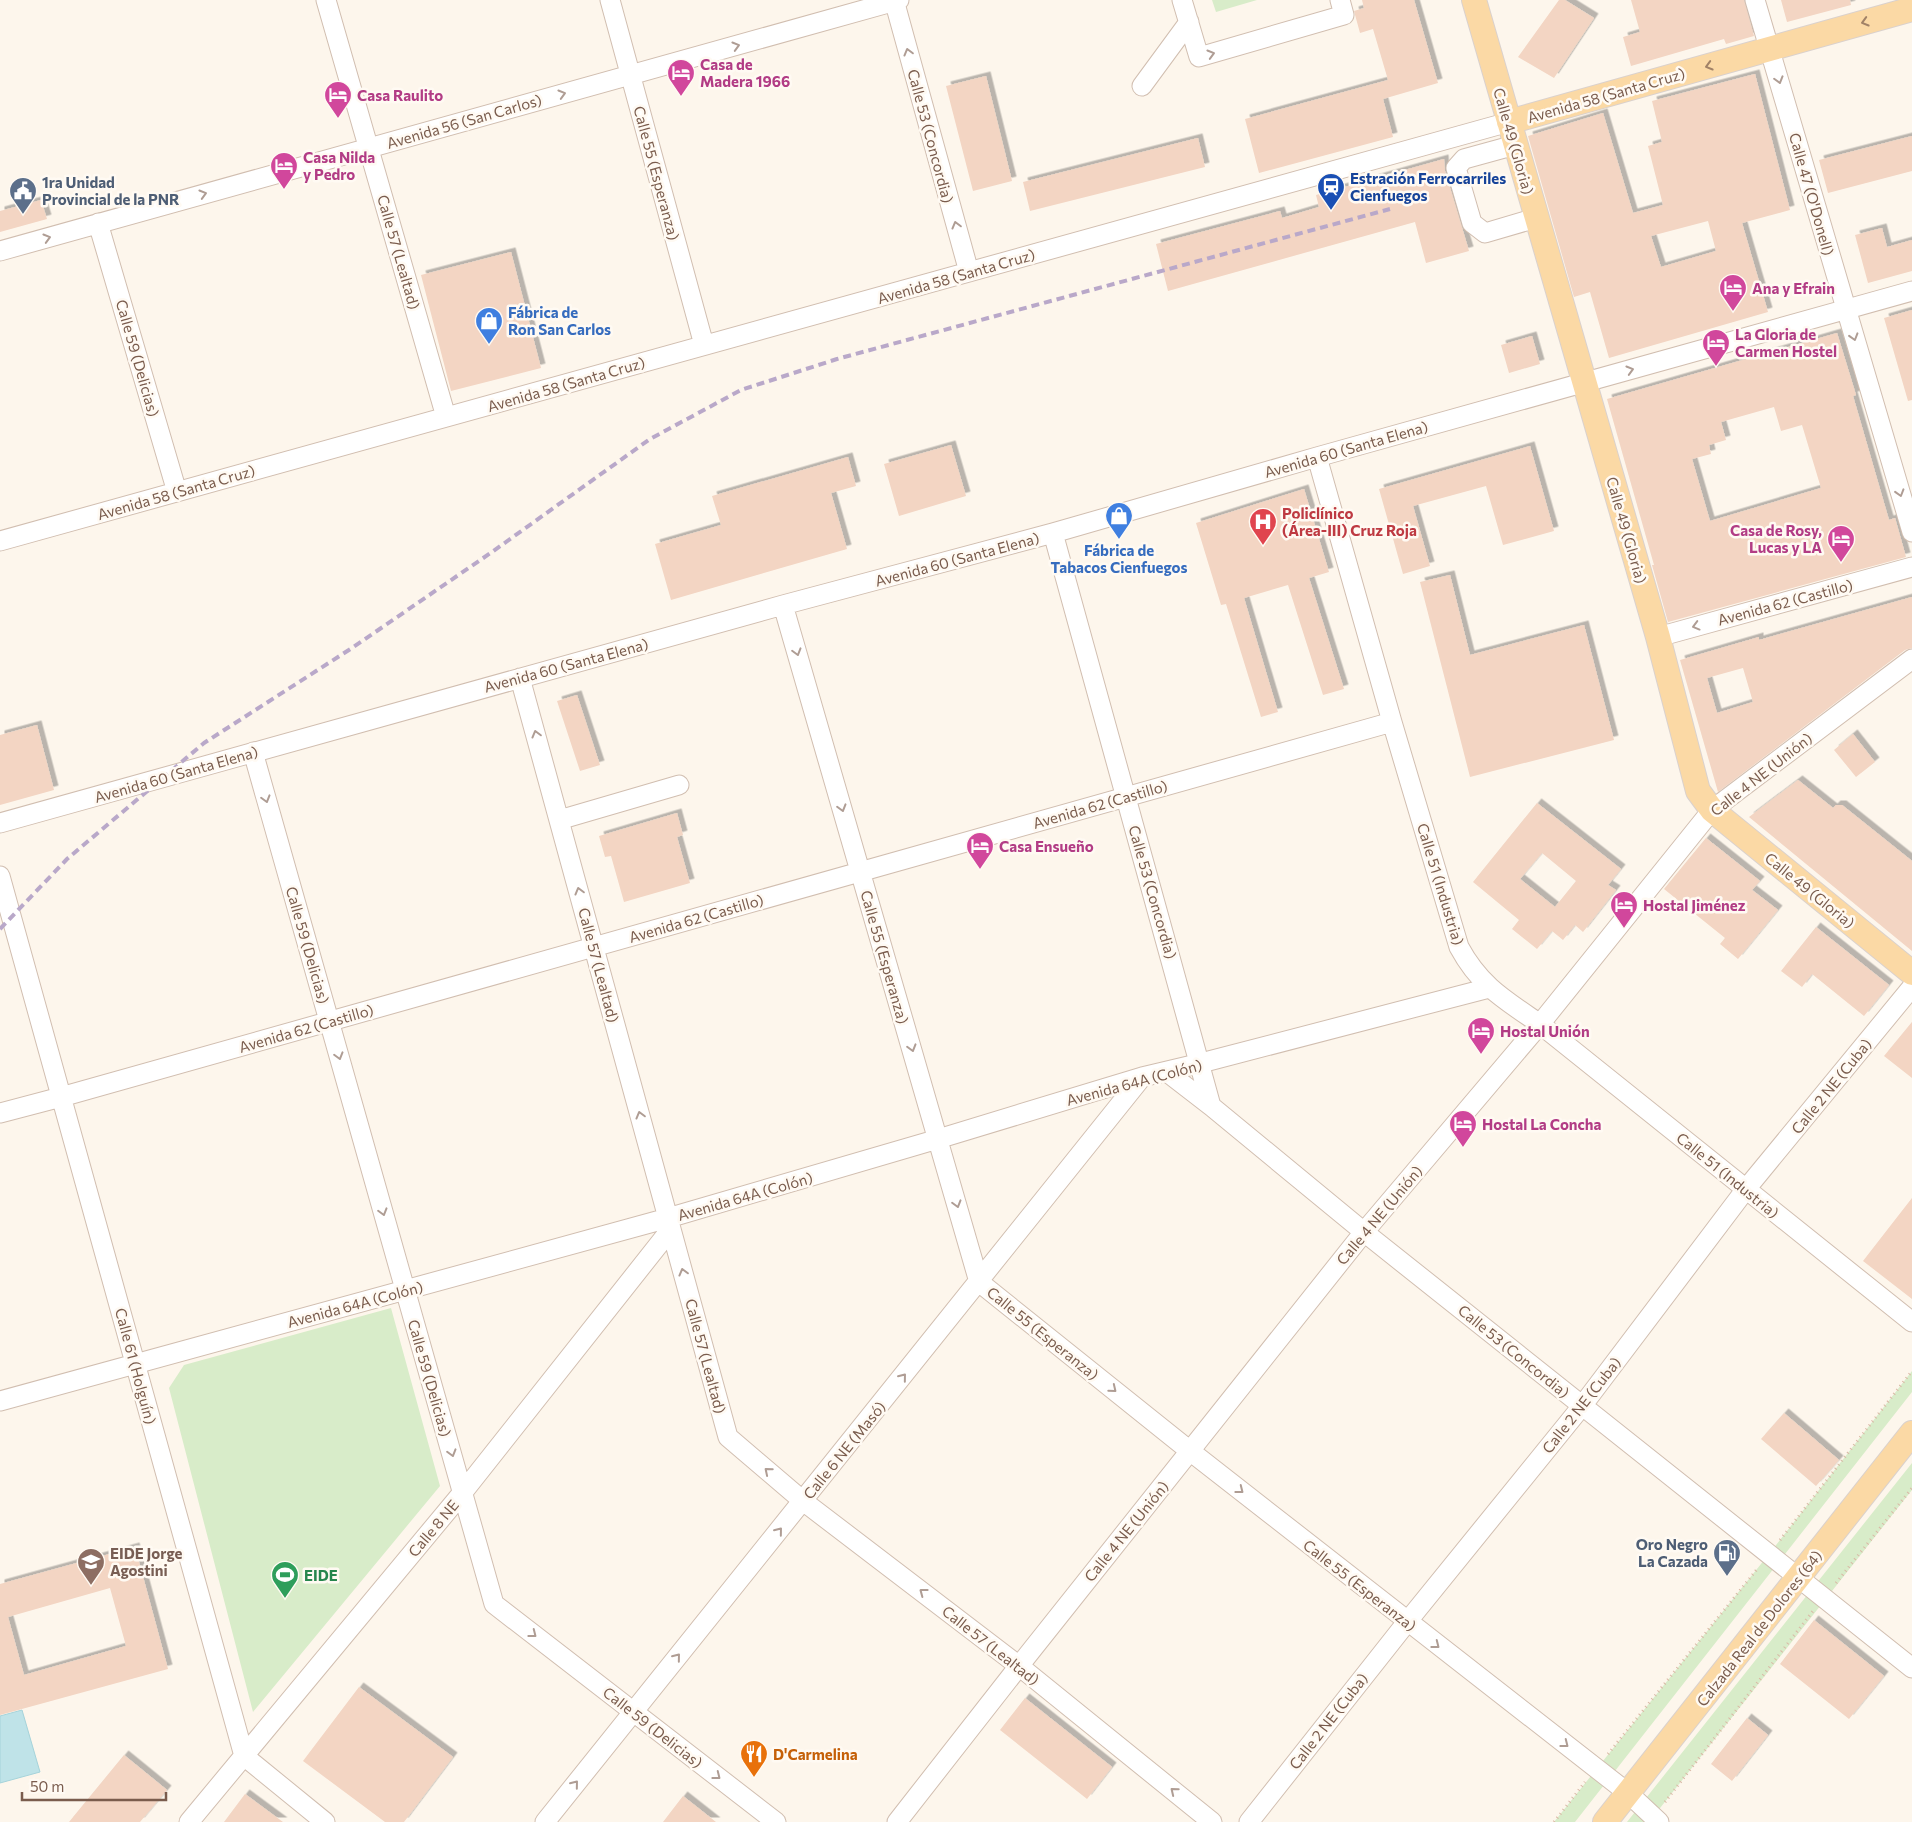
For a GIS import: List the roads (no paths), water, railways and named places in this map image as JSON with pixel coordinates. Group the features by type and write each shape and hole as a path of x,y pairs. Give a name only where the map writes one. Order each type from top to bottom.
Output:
{"main road":[{"name":"Calle 49 (Gloria)","path":"1474,0 1658,636 1698,791 1712,810 1912,973"},
{"name":"Avenida 58 (Santa Cruz)","path":"1509,122 1912,9"},
{"name":"Calzada Real de Dolores (64)","path":"1605,1822 1912,1433"}],"street":[{"name":"Calle 57 (Lealtad)","path":"326,0 446,417"},
{"name":"Calle 55 (Esperanza)","path":"610,0 704,345"},
{"name":"Avenida 56 (San Carlos)","path":"0,251 895,0"},
{"name":"Calle 53 (Concordia)","path":"895,0 969,272"},
{"path":"1182,0 1199,57 1344,15 1340,0"},
{"name":"Calle 47 (O'Donell)","path":"1755,0 1912,532"},
{"path":"1142,86 1189,22"},
{"name":"Avenida 58 (Santa Cruz)","path":"0,541 1509,122"},
{"path":"1515,144 1464,159 1456,168 1472,223 1485,233 1536,218"},
{"name":"Calle 59 (Delicias)","path":"98,223 177,492"},
{"name":"Avenida 60 (Santa Elena)","path":"0,823 783,605 1053,533 1317,457 1912,291"},
{"name":"Calle 51 (Industria)","path":"1317,457 1392,722 1459,947 1468,964 1489,988 1540,1024 1912,1322"},
{"name":"Calle 53 (Concordia)","path":"1053,533 1212,1106"},
{"name":"Avenida 62 (Castillo)","path":"1658,636 1912,567"},
{"name":"Calle 55 (Esperanza)","path":"783,605 979,1282 1407,1622 1628,1793 1656,1819"},
{"name":"Calle 4 NE (Unión)","path":"897,1822 1364,1232 1540,1024 1712,810 1912,659"},
{"name":"Calle 57 (Lealtad)","path":"520,678 728,1437 803,1501 1019,1666 1212,1822"},
{"name":"Avenida 62 (Castillo)","path":"0,1113 1392,722"},
{"name":"Calle 59 (Delicias)","path":"253,752 494,1604 776,1822"},
{"path":"559,820 679,786"},
{"name":"Calle 61 (Holguín)","path":"0,876 244,1756"},
{"name":"Calle 2 NE (Cuba)","path":"1249,1822 1407,1622 1582,1406 1746,1189 1912,987"},
{"name":"Avenida 64A (Colón)","path":"0,1401 406,1290 670,1223 1142,1077 1201,1064 1489,988"},
{"name":"Calle 53 (Concordia)","path":"1167,1072 1212,1106 1364,1232 1912,1668"},
{"name":"Calle 6 NE (Masó)","path":"545,1822 1142,1077"},
{"name":"Calle 8 NE","path":"189,1822 463,1492 670,1223"},
{"path":"244,1756 325,1822"},
{"path":"204,1822 212,1812 208,1799"}],"water":[{"path":"22,1710 40,1772 0,1783 0,1716"}],"railway":[{"path":"0,929 67,859 204,743 352,648 492,552 650,439 741,390 837,359 1390,209"}],"place":[{"name":"Casa de Madera 1966","path":"681,97"},
{"name":"Casa Raulito","path":"338,119"},
{"name":"Casa Nilda y Pedro","path":"284,190"},
{"name":"Estración Ferrocarriles Cienfuegos","path":"1331,211"},
{"name":"1ra Unidad Provincial de la PNR","path":"23,215"},
{"name":"Ana y Efrain","path":"1733,312"},
{"name":"Fábrica de Ron San Carlos","path":"489,345"},
{"name":"La Gloria de Carmen Hostel","path":"1716,367"},
{"name":"Fábrica de Tabacos Cienfuegos","path":"1119,540"},
{"name":"Policlínico (Área-III) Cruz Roja","path":"1263,546"},
{"name":"Casa de Rosy, Lucas y LA","path":"1841,563"},
{"name":"Casa Ensueño","path":"980,870"},
{"name":"Hostal Jiménez","path":"1624,929"},
{"name":"Hostal Unión","path":"1481,1055"},
{"name":"Hostal La Concha","path":"1463,1148"},
{"name":"Oro Negro La Cazada","path":"1727,1577"},
{"name":"EIDE Jorge Agostini","path":"91,1586"},
{"name":"EIDE","path":"285,1599"},
{"name":"D'Carmelina","path":"754,1778"}]}
